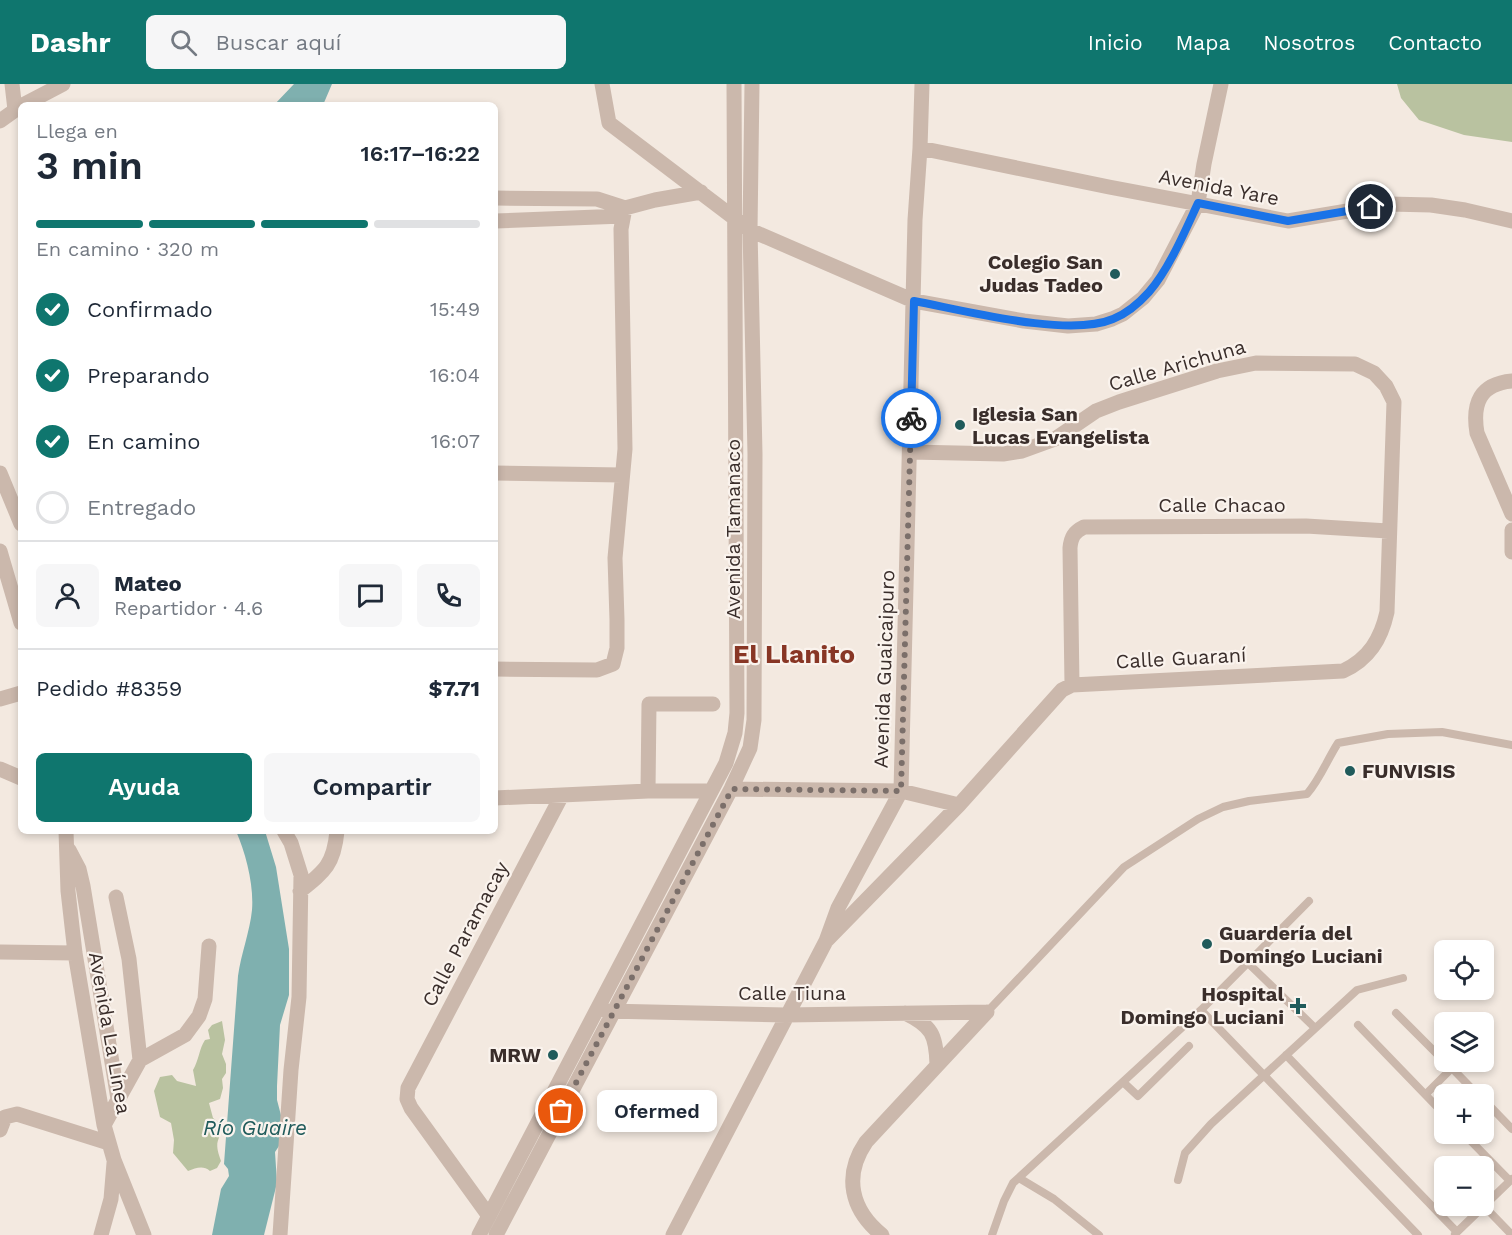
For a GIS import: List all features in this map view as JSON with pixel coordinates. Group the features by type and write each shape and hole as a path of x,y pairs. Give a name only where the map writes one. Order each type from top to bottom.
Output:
{"street":[{"path":"12,84 18,102"},
{"path":"29,102 63,84"},
{"path":"602,84 609,123 750,230 914,301 1053,325 1096,324 1112,319 1123,314 1154,286 1198,203 1221,84"},
{"name":"Avenida Tamanaco","path":"496,1235 732,748 737,712 734,84"},
{"name":"Avenida Tamanaco","path":"479,1235 732,789 750,748 754,720 755,454 750,230 752,84"},
{"name":"Avenida Guaicaipuro","path":"674,1235 825,941 838,908 901,791 915,220 922,84"},
{"path":"0,122 18,108"},
{"name":"Avenida Yare","path":"920,148 1288,221 1389,204 1431,205 1512,221"},
{"path":"498,221 624,212 655,200 701,192"},
{"path":"498,198 597,199 624,212"},
{"path":"498,669 597,670 614,664 617,648 615,558 625,449 621,230 624,212"},
{"name":"Calle Arichuna","path":"911,452 1003,454 1022,451 1055,439 1096,411 1119,402 1217,371 1256,363 1354,364 1374,373 1386,386"},
{"path":"1512,381 1498,383 1487,388 1475,408 1475,422 1481,442 1512,514"},
{"name":"Calle Guaraní","path":"1072,685 1343,671 1365,657 1375,645 1383,629 1387,612 1388,531 1395,422 1394,402 1386,386"},
{"path":"0,473 18,517"},
{"path":"498,473 622,475"},
{"name":"Calle Chacao","path":"1072,685 1070,548 1071,538 1077,530 1084,527 1306,526 1388,531"},
{"path":"1512,530 1512,552"},
{"path":"0,551 18,613"},
{"path":"825,941 959,805 1062,690 1072,685"},
{"path":"0,699 18,694"},
{"path":"648,791 649,704 713,704"},
{"path":"0,769 18,777"},
{"path":"732,789 901,791 959,805"},
{"path":"498,798 648,791 711,791"},
{"name":"Calle Paramacay","path":"489,1216 411,1108 407,1100 408,1088 562,795"},
{"path":"280,1235 291,1070 299,997 301,875 286,834"},
{"path":"300,891 324,872 335,849 337,834"},
{"path":"66,838 79,869 83,886 118,1099"},
{"name":"Avenida La Línea","path":"66,838 68,891 75,953 104,1125 114,1160 144,1235"},
{"path":"116,897 129,959 140,1060"},
{"path":"104,1125 140,1060 185,1035 199,1016 205,999 209,946"},
{"path":"0,952 75,953"},
{"name":"Calle Tiuna","path":"605,1011 786,1015 987,1012"},
{"path":"882,1235 869,1224 855,1198 853,1174 857,1155 866,1142 987,1012"},
{"path":"904,1013 926,1025 936,1046 937,1064"},
{"path":"0,1130 5,1117 17,1114 109,1143"},
{"path":"101,1235 111,1199 114,1160"}],"lane":[{"path":"987,1012 1124,867 1198,819 1222,807 1306,794 1319,780 1323,766 1338,744 1388,735 1442,732 1512,745"},
{"path":"992,1235 1004,1201 1013,1184 1201,1010 1310,901"},
{"path":"1248,963 1315,1028"},
{"path":"1178,1180 1185,1153 1211,1124 1357,990 1403,978"},
{"path":"1201,1010 1418,1235"},
{"path":"1396,1013 1434,1051"},
{"path":"1358,1025 1434,1103"},
{"path":"1123,1082 1138,1096 1189,1047"},
{"path":"1286,1054 1456,1234 1474,1216"},
{"path":"1426,1094 1441,1072"},
{"path":"1455,1072 1467,1084"},
{"path":"1494,1110 1512,1129"},
{"path":"1474,1144 1511,1180 1494,1196"},
{"path":"1019,1178 1054,1199 1099,1235"},
{"path":"1494,1216 1512,1235"}],"green space":[{"path":"1397,84 1512,84 1512,142 1464,135 1419,120 1401,98"},
{"path":"222,1021 225,1040 222,1054 226,1064 226,1073 222,1079 223,1088 220,1099 209,1103 213,1118 222,1125 217,1145 221,1161 217,1168 210,1171 197,1168 188,1171 173,1153 174,1140 171,1123 160,1117 154,1091 160,1077 172,1075 177,1081 196,1086 193,1070 203,1043 210,1039 208,1030 212,1025"}],"water":[{"path":"294,84 332,84 324,102 277,102"},
{"name":"Río Guaire","path":"237,834 266,834 276,867 289,949 289,995 280,1025 277,1086 277,1100 283,1123 279,1146 275,1152 277,1183 264,1235 212,1235 221,1189 229,1176 224,1164 238,976 252,910 252,890"}],"way so far":[{"path":"561,1111 732,789 901,791 911,418"}],"place":[{"name":"Colegio San Judas Tadeo","path":"1115,274"},
{"name":"Iglesia San Lucas Evangelista","path":"960,425"},
{"name":"FUNVISIS","path":"1350,771"},
{"name":"Guardería del Domingo Luciani","path":"1207,944"},
{"name":"Hospital Domingo Luciani","path":"1298,1006"},
{"name":"MRW","path":"553,1055"},
{"name":"Ofermed","path":"561,1111"}],"district":[{"name":"El Llanito","path":"794,654"}],"route":[{"path":"911,418 914,301 1053,325 1096,324 1123,314 1149,292 1170,259 1198,203 1288,221 1371,207"}]}
